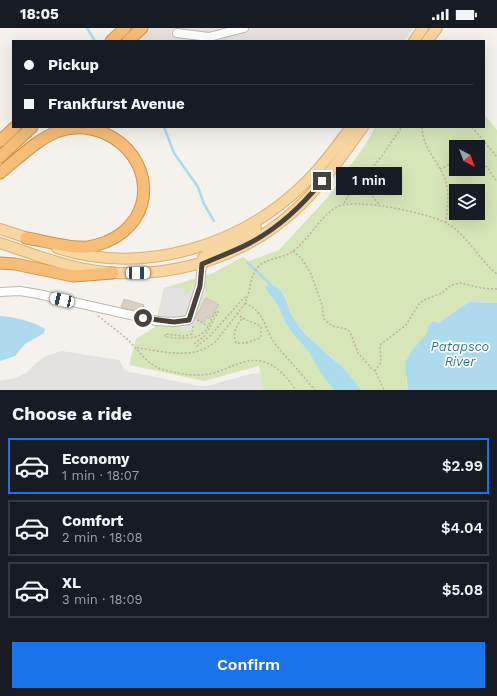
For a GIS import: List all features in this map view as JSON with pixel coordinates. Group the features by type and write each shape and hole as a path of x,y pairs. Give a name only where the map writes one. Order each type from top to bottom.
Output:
{"highway":[{"path":"112,40 126,28"},
{"path":"129,40 142,28"},
{"path":"0,141 14,128"},
{"path":"0,157 31,128"},
{"path":"0,173 46,138 60,131 73,128 96,130 121,143 135,158 140,170 143,183 143,195 140,212 126,230 115,238 100,244 79,247 26,238"},
{"path":"0,263 15,264 73,276 113,273"}],"main road":[{"path":"415,40 424,28"},
{"path":"428,40 437,28"},
{"path":"0,229 72,253 91,256 149,258 173,254 221,240 242,230 277,207 305,184 323,165 350,128"},
{"path":"0,243 68,265 113,273 151,273 202,264 250,243 274,228 313,192 331,171 362,128"},
{"path":"202,264 205,255 249,234 266,220 277,207"},
{"path":"173,254 190,254 202,264"}],"lane":[{"path":"177,32 209,37 244,28"},
{"path":"0,292 20,291 158,321 174,322 189,320 200,286 202,264"}],"path":[{"path":"344,203 350,192 381,157 401,128"},
{"path":"422,128 422,134 427,147 445,179 448,190 446,223"},
{"path":"473,128 497,157"},
{"path":"440,169 449,164"},
{"path":"485,166 497,182"},
{"path":"364,178 366,186 380,205"},
{"path":"137,348 189,353 202,351 210,346 216,341 245,304 252,276 260,264 281,258 293,251 330,212 337,206 344,203 380,205 433,218 446,223 466,239 497,274"},
{"path":"293,251 302,259 311,274 322,305 324,319 332,326 346,329 350,332 358,353 375,371 384,390"},
{"path":"375,371 381,362 382,353 380,345 406,325 415,310 424,300 438,295 451,285 456,284 497,289"},
{"path":"192,330 192,334 184,336 165,334 165,337 183,338 195,336 204,332 216,311 218,312 205,336 195,343 197,346 210,337 247,296"},
{"path":"245,304 255,309 267,326 272,340 315,390"},
{"path":"85,306 137,348 153,366 161,369 200,375 211,374 244,362 255,360 265,361 280,371 296,390"},
{"path":"237,313 242,319 258,324 261,327 262,335 260,338 246,343 236,343 234,336 235,330 242,319"},
{"path":"197,320 208,326"}],"shaded area":[{"path":"117,28 414,28 405,40 126,40"},
{"path":"206,286 205,291 207,296 204,297 193,315 196,320 192,330 182,331 180,328 157,324 164,288 184,288 185,296 193,287"},
{"path":"62,351 119,360 125,371 195,385 207,386 250,374 261,373 263,390 0,390 0,381 15,378 26,373 36,363 48,355"}],"green space":[{"path":"485,115 497,130 497,303 469,302 438,323 433,321 428,326 427,333 406,378 408,390 361,390 333,358 317,345 296,323 292,317 285,296 279,289 267,291 277,304 286,324 309,352 334,390 263,390 259,366 204,381 129,365 136,339 155,327 164,288 213,273 243,257 249,261 279,250 328,197 367,142 374,128 485,128"}],"water":[{"path":"266,286 275,286 283,293 293,318 301,329 340,365 361,390 334,390 320,372 309,352 286,324 277,304 267,291"},
{"name":"Patapsco River","path":"469,302 497,303 497,390 408,390 405,363 411,352 427,333 428,326 433,321 438,323"},
{"path":"0,316 17,318 35,324 45,329 44,333 25,344 15,356 0,361"}],"building":[{"path":"206,298 219,305 210,319 207,317 204,323 195,318"},
{"path":"124,299 144,305 142,312 121,307"}],"waterway":[{"path":"87,28 94,40"},
{"path":"164,128 174,153 198,187 204,204 214,221"},
{"path":"248,263 273,288"}],"route":[{"path":"143,318 174,322 189,320 200,286 202,264 250,243 274,228 294,211 322,181"}]}
